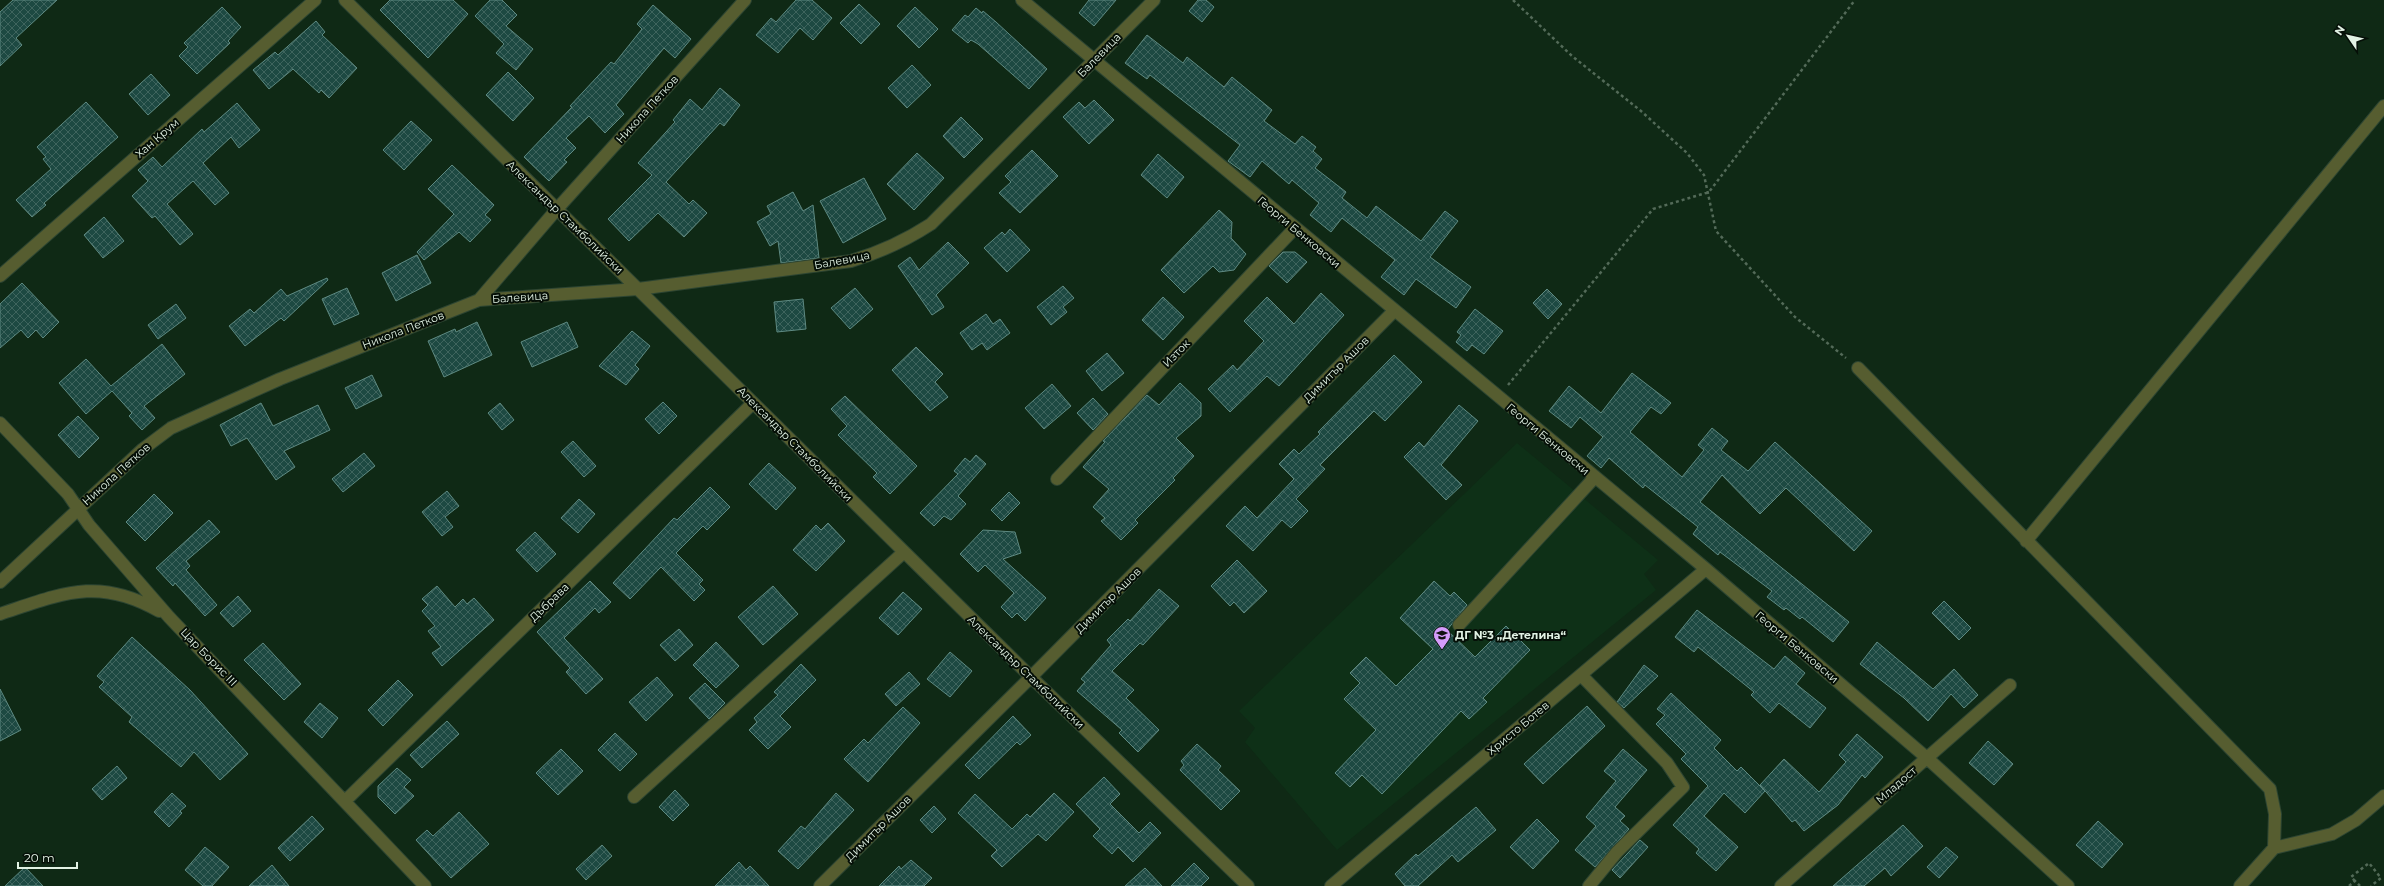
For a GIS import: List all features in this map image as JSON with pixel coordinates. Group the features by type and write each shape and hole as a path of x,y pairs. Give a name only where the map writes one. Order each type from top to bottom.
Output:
{"street":[{"name":"Хан Крум","path":"0,276 315,0"},
{"name":"Александър Стамболийски","path":"345,0 1031,677 1248,886"},
{"name":"Никола Петков","path":"0,582 143,448 171,428 280,379 479,300 557,209 745,0"},
{"name":"Георги Бенковски","path":"1022,0 1706,569 1927,758 2068,886"},
{"name":"Балевица","path":"479,300 638,289 851,261 880,252 905,241 931,224 1154,0"},
{"path":"2026,541 2384,106"},
{"name":"Изток","path":"1057,479 1295,228"},
{"name":"Димитър Ашов","path":"820,886 1031,677 1394,311"},
{"path":"1858,368 2270,789 2275,814 2274,848"},
{"name":"Дъбрава","path":"345,801 753,403"},
{"name":"Цар Борис III","path":"0,423 68,494 89,525 169,617 425,886"},
{"path":"1459,626 1595,478"},
{"path":"634,797 904,552"},
{"name":"Христо Ботев","path":"1331,886 1706,569"},
{"path":"0,614 54,596 102,590 142,601 169,617"},
{"path":"1581,675 1667,763 1683,787 1632,836 1589,886"},
{"name":"Младост","path":"1781,886 2010,685"},
{"path":"2240,886 2274,848 2332,834 2356,820 2384,796"}],"path":[{"path":"1513,0 1572,56 1641,112 1687,153 1704,175 1709,192 1710,209 1716,231 1729,247 1762,279 1795,317 1858,368"},
{"path":"1498,397 1653,209 1709,192 1855,0"},
{"path":"2360,886 2351,877 2369,863 2381,878 2371,886"},
{"path":"2349,886 2355,881"}],"shaded area":[{"name":"ДГ №3 „Детелина“","path":"1517,443 1658,560 1644,574 1656,590 1337,850 1245,742 1255,728 1239,711"}],"building":[{"path":"13,0 57,0 16,38 22,45 0,66 0,12"},
{"path":"390,0 453,0 468,14 428,58 380,10"},
{"path":"490,0 502,0 517,15 506,26 533,49 516,70 496,53 504,44 475,16"},
{"path":"796,0 812,0 832,18 813,40 800,28 778,53 756,35 771,18 776,22"},
{"path":"1089,0 1116,0 1094,26 1079,13"},
{"path":"1198,0 1206,0 1214,7 1202,22 1189,11"},
{"path":"859,4 880,24 861,44 840,23"},
{"path":"653,5 691,39 675,58 664,48 616,105 624,114 605,133 589,116 566,138 576,148 564,160 567,162 549,181 524,157 572,107 570,106 611,62 614,64 642,29 637,24"},
{"path":"222,7 241,27 228,41 230,43 197,74 179,56 188,47 184,43"},
{"path":"915,7 938,29 919,48 897,26"},
{"path":"976,8 982,13 983,11 996,22 1047,69 1029,89 978,44 971,40 968,43 952,30 965,15 968,17"},
{"path":"316,21 325,32 322,35 357,68 329,98 321,90 319,93 293,69 269,89 253,70 275,52 278,55"},
{"path":"1147,35 1183,63 1187,57 1224,87 1232,77 1272,110 1264,121 1295,144 1302,136 1316,147 1313,151 1322,159 1315,168 1346,192 1342,198 1367,218 1376,206 1421,241 1445,211 1458,221 1430,257 1471,287 1456,308 1416,279 1404,295 1381,277 1395,260 1342,218 1331,232 1310,215 1319,203 1292,180 1289,184 1262,161 1250,177 1228,161 1240,145 1150,75 1147,79 1125,63"},
{"path":"912,65 931,85 907,108 888,88"},
{"path":"508,72 534,98 513,121 486,95"},
{"path":"151,74 170,95 148,115 129,94"},
{"path":"720,88 740,105 724,126 720,123 666,182 689,204 693,200 707,213 684,237 658,213 629,241 608,219 652,175 638,163 675,122 673,120 690,99 702,110"},
{"path":"1094,100 1114,120 1089,144 1063,117 1079,102 1085,108"},
{"path":"86,102 118,137 44,203 46,205 32,217 16,200 51,169 43,159 46,157 37,147"},
{"path":"237,103 260,130 239,148 231,137 203,163 229,193 215,205 193,181 167,204 193,234 180,245 155,216 152,218 132,196 148,181 138,170 153,157 162,167 202,129 204,132"},
{"path":"961,117 983,139 964,158 943,136"},
{"path":"411,121 432,140 404,170 383,150"},
{"path":"1032,150 1058,176 1020,213 999,193 1011,182 1005,176"},
{"path":"917,153 944,178 914,210 887,184"},
{"path":"1158,154 1184,177 1167,198 1141,175"},
{"path":"452,165 494,205 485,215 491,220 470,242 459,232 424,260 417,252 454,214 428,189"},
{"path":"864,178 886,219 843,243 820,201"},
{"path":"793,192 803,211 813,205 819,258 781,263 778,241 770,246 757,222 771,214 767,206"},
{"path":"1219,210 1232,222 1231,238 1246,254 1234,270 1219,272 1213,266 1184,293 1161,270"},
{"path":"104,217 124,241 103,258 84,235"},
{"path":"1010,229 1030,250 1007,272 984,248 1002,232 1005,235"},
{"path":"948,242 969,263 936,295 944,307 932,315 898,266 910,257 919,270"},
{"path":"1283,252 1295,252 1307,262 1287,283 1269,266"},
{"path":"417,255 431,283 396,301 382,273"},
{"path":"327,278 328,280 284,321 281,318 245,346 229,326 250,309 254,313 281,289 287,296"},
{"path":"22,283 59,322 43,338 36,330 28,338 21,330 0,348 0,304"},
{"path":"1063,286 1074,298 1063,307 1067,312 1051,325 1037,307"},
{"path":"347,288 359,314 334,325 322,299"},
{"path":"855,288 873,309 850,329 831,308"},
{"path":"1547,289 1562,304 1548,319 1533,303"},
{"path":"1321,293 1344,315 1279,386 1267,376 1230,412 1208,389 1233,365 1237,370 1264,341 1244,321 1267,297 1294,324"},
{"path":"1163,297 1184,317 1163,340 1142,320"},
{"path":"803,299 806,329 777,332 774,302"},
{"path":"176,304 186,318 158,339 148,325"},
{"path":"1475,309 1503,331 1484,354 1472,345 1467,351 1456,342 1461,335 1457,332"},
{"path":"986,314 993,324 1000,319 1010,333 987,350 982,343 972,350 960,333"},
{"path":"477,322 492,355 444,377 428,341 455,329 456,332"},
{"path":"567,322 578,347 532,367 521,342"},
{"path":"632,331 650,346 635,365 639,369 626,385 599,366"},
{"path":"162,344 185,374 144,406 155,418 142,430 129,416 132,413 112,391 86,414 59,383 86,359 111,386"},
{"path":"916,347 943,374 935,382 948,397 930,411 892,370"},
{"path":"1107,353 1124,373 1102,391 1086,371"},
{"path":"1394,355 1422,382 1385,421 1374,411 1320,465 1325,469 1296,499 1308,511 1291,528 1282,520 1253,551 1226,526 1245,506 1257,518 1294,479 1279,464 1294,449 1299,454 1320,434 1318,432"},
{"path":"1632,373 1671,403 1661,414 1651,407 1630,432 1682,477 1704,450 1698,445 1712,428 1728,441 1721,450 1748,471 1775,442 1872,531 1854,551 1786,488 1760,514 1722,475 1700,502 1849,622 1833,642 1802,617 1800,619 1786,608 1784,610 1767,597 1772,591 1720,552 1718,555 1693,534 1698,527 1645,485 1643,488 1609,458 1601,468 1587,456 1603,437 1580,417 1571,428 1549,411 1569,386 1601,413"},
{"path":"372,375 382,396 356,409 345,388"},
{"path":"1180,383 1201,403 1201,416 1176,438 1194,456 1173,478 1175,480 1135,520 1138,523 1121,540 1101,521 1105,518 1093,507 1109,489 1083,467 1105,442 1103,441 1147,395 1159,405"},
{"path":"1052,384 1071,406 1044,429 1025,408"},
{"path":"845,396 917,466 890,494 873,477 877,473 838,435 847,426 831,409"},
{"path":"1093,398 1108,414 1093,430 1077,413"},
{"path":"663,402 677,416 659,434 645,419"},
{"path":"261,403 273,426 318,405 330,430 284,451 295,467 276,480 247,438 231,446 220,425"},
{"path":"500,403 514,420 502,430 488,413"},
{"path":"1459,405 1478,421 1441,465 1462,485 1446,500 1404,457 1419,442 1424,447"},
{"path":"78,416 99,438 79,458 58,435"},
{"path":"573,441 596,466 584,477 561,452"},
{"path":"364,453 375,466 343,492 332,479"},
{"path":"976,455 986,464 958,496 966,504 951,520 944,516 934,526 920,513 958,474 954,471 965,458 970,462"},
{"path":"769,463 796,488 776,510 749,484"},
{"path":"710,487 730,507 707,530 703,526 676,553 703,580 699,584 705,590 694,601 661,567 630,599 613,583 674,518 677,520"},
{"path":"447,491 459,506 445,517 453,527 442,536 422,512"},
{"path":"1009,492 1020,503 1002,521 991,510"},
{"path":"154,494 173,513 145,541 126,522"},
{"path":"579,499 595,514 578,533 561,518"},
{"path":"209,520 220,532 186,561 190,566 186,570 217,605 205,616 175,583 173,586 156,568"},
{"path":"828,523 845,541 816,571 793,550 816,525 821,530"},
{"path":"983,530 1015,532 1021,553 1003,559 1046,598 1025,621 1017,613 1012,618 1001,607 1014,593 985,565 978,572 960,554"},
{"path":"535,532 556,554 537,572 516,550"},
{"path":"1237,560 1267,591 1244,613 1234,602 1230,606 1211,586"},
{"path":"590,581 611,602 599,613 595,608 564,638 603,679 586,694 566,672 570,668 537,632"},
{"path":"1434,581 1450,596 1454,592 1467,605 1447,630 1475,657 1506,626 1530,650 1483,698 1487,702 1469,719 1461,711 1382,794 1362,775 1350,787 1335,773 1376,730 1344,699 1360,683 1350,673 1366,657 1396,686 1433,649 1400,618"},
{"path":"437,586 455,607 463,599 467,604 474,598 494,620 442,666 432,653 441,647 428,631 435,626 422,611 428,605 422,599"},
{"path":"773,586 798,614 763,645 738,617"},
{"path":"1159,589 1179,606 1143,645 1140,643 1112,671 1134,690 1126,698 1159,730 1138,752 1119,733 1122,730 1077,691 1085,682 1081,679 1111,645 1107,640 1128,619 1130,621"},
{"path":"903,592 922,609 898,635 879,618"},
{"path":"238,596 251,611 233,627 220,613"},
{"path":"1944,601 1971,628 1959,640 1932,613"},
{"path":"1697,610 1774,669 1785,656 1805,673 1796,684 1826,708 1810,728 1779,703 1770,713 1751,695 1754,692 1698,647 1694,652 1675,637"},
{"path":"679,629 693,645 675,661 660,645"},
{"path":"132,637 190,690 248,754 220,780 194,752 181,767 129,722 132,717 99,687 104,682 97,676"},
{"path":"716,642 739,666 716,688 693,665"},
{"path":"1877,642 1933,689 1954,669 1978,695 1964,708 1951,694 1928,721 1904,698 1860,664"},
{"path":"263,643 301,684 284,700 244,660"},
{"path":"950,652 972,671 950,697 927,679"},
{"path":"801,664 816,680 780,716 791,727 768,749 749,730 757,722 754,718 778,695 774,692"},
{"path":"1644,665 1658,676 1624,708 1617,702"},
{"path":"909,672 920,684 896,706 885,694"},
{"path":"657,677 673,695 646,721 629,702"},
{"path":"398,680 413,695 383,726 368,710"},
{"path":"705,683 725,703 709,719 689,698"},
{"path":"0,689 21,730 0,741"},
{"path":"1671,693 1721,740 1714,748 1737,771 1741,767 1765,791 1745,813 1724,793 1704,816 1738,847 1716,871 1696,853 1699,849 1673,825 1708,786 1681,759 1686,754 1656,724 1665,715 1657,709"},
{"path":"320,703 338,718 322,738 304,722"},
{"path":"1587,706 1605,726 1543,784 1524,764"},
{"path":"903,707 920,723 868,782 844,759 864,739 868,743"},
{"path":"1013,716 1031,735 1020,745 1017,742 979,779 965,765"},
{"path":"447,721 459,734 422,768 410,755"},
{"path":"615,733 637,754 620,771 598,750"},
{"path":"1857,734 1883,757 1865,778 1862,775 1838,805 1804,831 1795,820 1792,822 1760,785 1784,759 1819,792 1846,762 1839,755"},
{"path":"1988,741 2013,764 1994,785 1969,763"},
{"path":"1197,744 1221,766 1218,770 1240,791 1221,810 1180,770 1184,765 1181,761"},
{"path":"561,749 583,771 558,795 536,773"},
{"path":"1623,749 1647,770 1615,807 1625,816 1620,821 1629,829 1595,867 1575,850 1596,826 1586,817 1616,781 1604,771"},
{"path":"117,766 127,778 102,800 92,789"},
{"path":"397,768 411,780 404,787 414,796 395,814 378,797 378,786"},
{"path":"1104,777 1120,794 1110,804 1139,833 1150,822 1161,833 1133,862 1118,847 1112,854 1093,836 1100,829 1076,804"},
{"path":"675,790 689,805 673,821 659,807"},
{"path":"172,793 186,806 180,811 182,813 169,827 154,812"},
{"path":"836,793 854,810 798,869 778,851 801,826 805,829"},
{"path":"1054,793 1074,812 1046,841 1038,834 1002,867 991,856 997,850 958,813 975,794 1012,829 1027,814 1030,817"},
{"path":"934,806 946,819 932,833 920,820"},
{"path":"1476,807 1496,830 1458,862 1452,855 1418,886 1405,886 1395,874 1416,854 1418,856"},
{"path":"459,812 489,844 451,878 416,840 427,830 433,836"},
{"path":"312,816 324,829 290,861 278,848"},
{"path":"1537,819 1559,841 1533,869 1510,847"},
{"path":"2098,821 2123,844 2102,868 2076,845"},
{"path":"1903,825 1923,846 1891,876 1885,868 1864,886 1833,886"},
{"path":"1640,840 1648,847 1620,878 1612,870"},
{"path":"602,845 612,856 586,880 576,869"},
{"path":"205,847 229,867 212,886 203,886 185,870"},
{"path":"1946,847 1958,857 1939,878 1927,867"},
{"path":"911,860 932,878 924,886 879,886 899,866 901,869"},
{"path":"739,862 746,870 750,866 769,886 715,886"},
{"path":"1194,863 1209,878 1201,886 1171,886"},
{"path":"272,865 289,886 249,886"},
{"path":"25,867 43,886 5,886"},
{"path":"1145,868 1162,886 1125,886"}],"place":[{"name":"ДГ №3 „Детелина“","path":"1442,650"}]}
